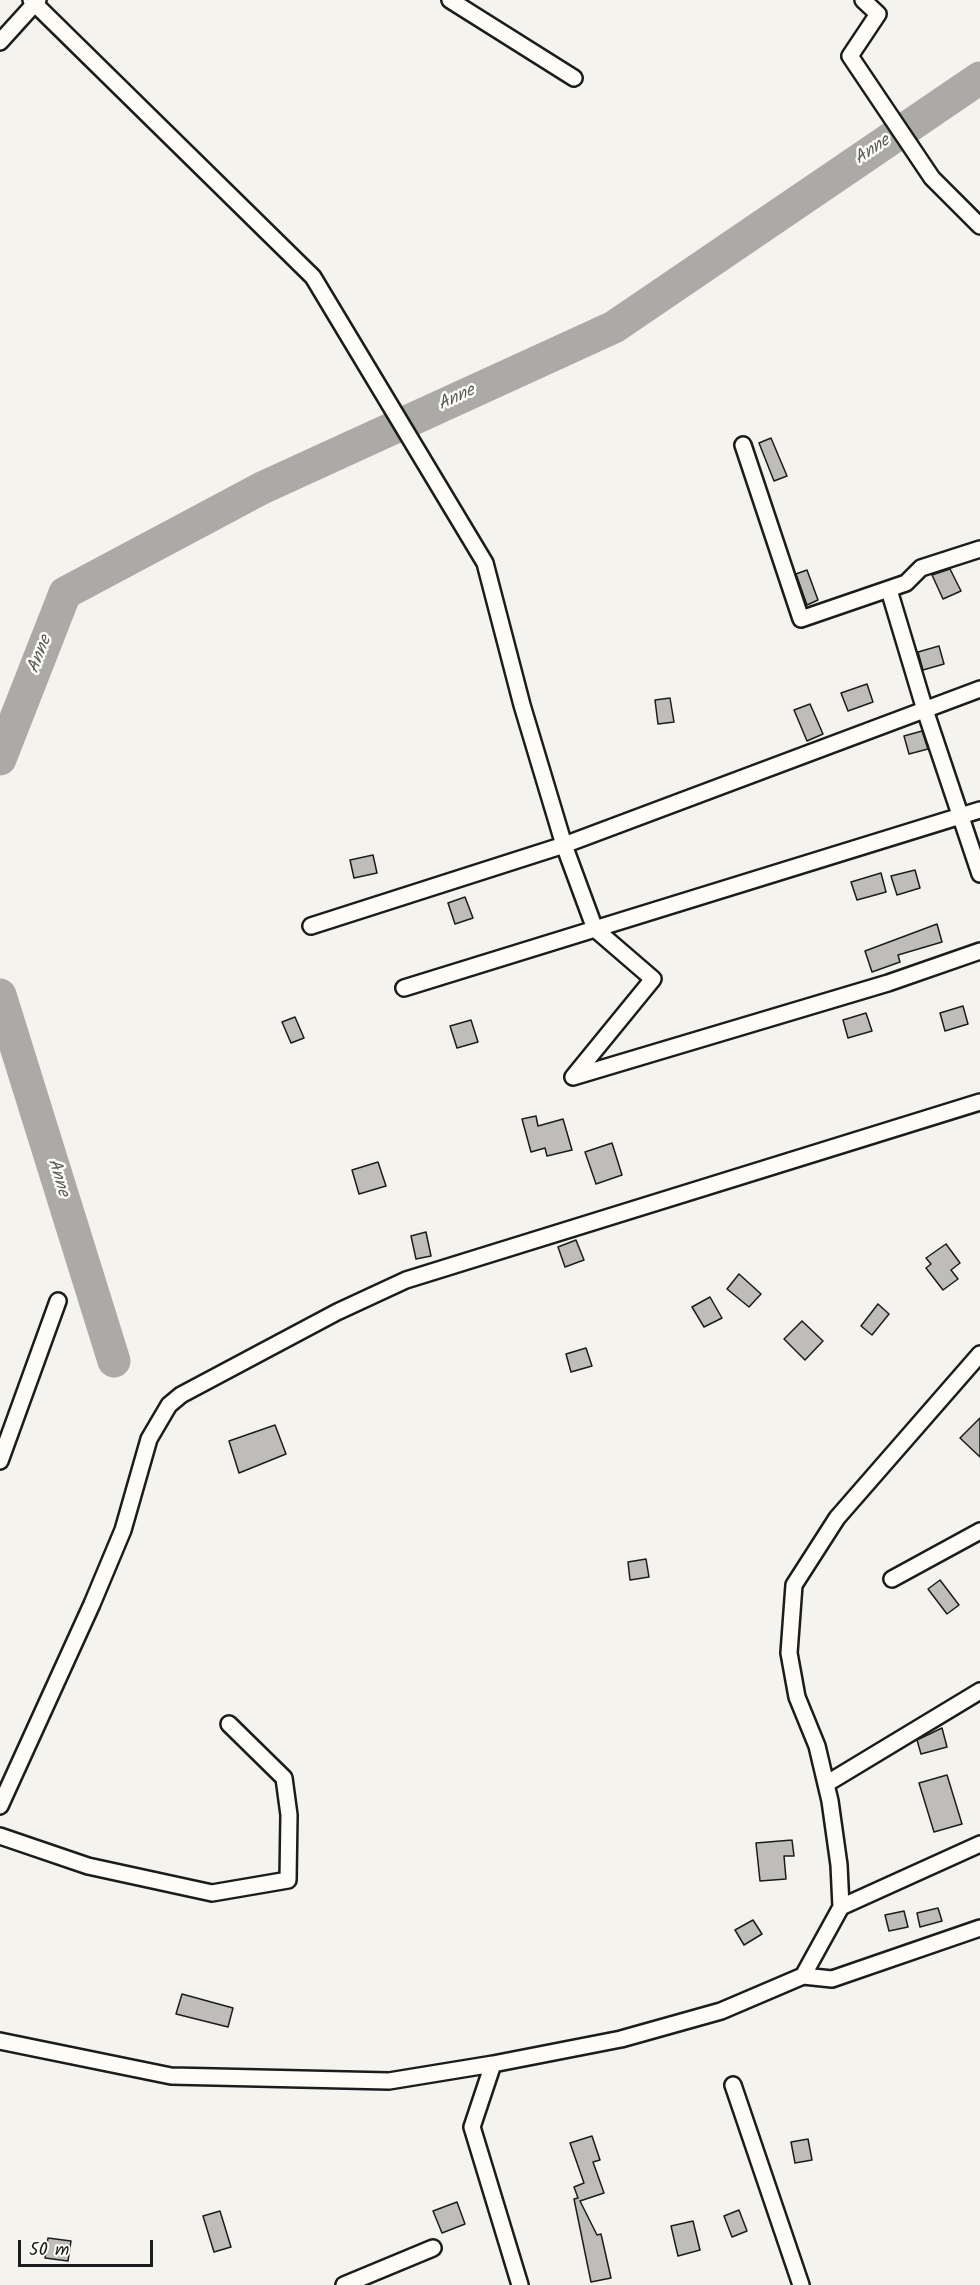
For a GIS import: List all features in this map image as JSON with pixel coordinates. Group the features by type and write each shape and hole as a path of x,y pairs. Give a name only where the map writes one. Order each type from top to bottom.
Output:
{"street":[{"path":"450,0 574,78"},
{"path":"863,0 878,14 850,56 932,178 980,226"},
{"path":"0,42 35,1 313,277 485,563 522,705 564,845 596,929 653,979 573,1077 888,983 980,951"},
{"path":"743,445 801,619 889,590 906,583 921,568 980,549"},
{"path":"889,590 925,710 980,874"},
{"path":"311,926 564,845 980,689"},
{"path":"404,988 980,810"},
{"path":"0,1806 118,1540 149,1438 169,1405 181,1395 337,1312 406,1280 980,1102"},
{"path":"0,1461 58,1301"},
{"path":"803,1976 840,1906 839,1865 826,1784 817,1746 797,1697 789,1653 794,1585 837,1518 980,1354"},
{"path":"892,1579 980,1531"},
{"path":"826,1784 980,1691"},
{"path":"0,1836 88,1866 212,1893 288,1880 289,1815 284,1778 229,1724"},
{"path":"840,1906 980,1844"},
{"path":"0,2041 171,2076 389,2081 494,2064 621,2039 721,2011 803,1976 832,1980 980,1928"},
{"path":"494,2064 472,2127 520,2285"},
{"path":"733,2085 801,2285"},
{"path":"344,2285 433,2248"}],"building":[{"path":"771,438 787,476 774,481 759,443"},
{"path":"950,569 961,591 943,599 932,575"},
{"path":"807,570 818,600 807,605 796,574"},
{"path":"939,646 944,664 923,670 918,652"},
{"path":"867,684 873,702 848,711 841,693"},
{"path":"670,698 674,722 658,724 655,700"},
{"path":"810,704 823,734 807,741 794,710"},
{"path":"922,731 928,749 909,754 904,736"},
{"path":"373,855 377,873 354,878 350,860"},
{"path":"915,870 920,888 897,895 891,876"},
{"path":"881,873 886,892 857,900 851,882"},
{"path":"465,897 473,918 455,924 448,903"},
{"path":"937,924 942,942 898,955 900,962 872,972 865,951"},
{"path":"963,1006 968,1024 945,1031 940,1013"},
{"path":"866,1013 872,1031 848,1038 843,1020"},
{"path":"295,1017 304,1038 291,1043 282,1022"},
{"path":"471,1020 478,1042 457,1048 450,1026"},
{"path":"536,1116 538,1126 563,1119 572,1150 547,1156 545,1148 531,1152 522,1119"},
{"path":"612,1143 622,1175 596,1184 585,1152"},
{"path":"378,1162 386,1186 359,1194 352,1170"},
{"path":"426,1232 431,1256 416,1259 411,1236"},
{"path":"576,1240 584,1260 565,1267 558,1247"},
{"path":"946,1244 960,1263 951,1270 958,1279 943,1290 926,1268 931,1264 926,1258"},
{"path":"739,1274 761,1294 749,1307 727,1289"},
{"path":"710,1297 722,1318 704,1327 692,1307"},
{"path":"878,1304 889,1314 872,1335 861,1326"},
{"path":"802,1321 823,1341 805,1360 784,1339"},
{"path":"586,1348 592,1366 571,1372 566,1354"},
{"path":"980,1418 980,1457 960,1438"},
{"path":"275,1425 286,1454 239,1473 229,1441"},
{"path":"646,1559 649,1577 630,1580 628,1562"},
{"path":"940,1580 959,1605 947,1614 928,1589"},
{"path":"942,1728 947,1747 921,1754 917,1740"},
{"path":"947,1775 962,1824 934,1832 919,1783"},
{"path":"792,1840 794,1856 784,1856 786,1879 760,1881 756,1843"},
{"path":"938,1908 942,1921 920,1927 917,1913"},
{"path":"904,1911 908,1927 889,1931 885,1915"},
{"path":"753,1920 762,1934 744,1945 735,1930"},
{"path":"182,1994 233,2008 228,2027 176,2014"},
{"path":"592,2136 600,2160 593,2162 604,2193 580,2201 597,2235 601,2234 611,2278 591,2282 574,2199 578,2198 574,2187 584,2183 570,2143"},
{"path":"808,2139 812,2160 795,2163 791,2142"},
{"path":"457,2202 465,2224 442,2233 433,2211"},
{"path":"739,2210 747,2231 732,2237 724,2216"},
{"path":"220,2211 231,2247 214,2252 203,2216"},
{"path":"693,2221 700,2250 678,2256 671,2226"},
{"path":"48,2238 71,2241 68,2261 45,2258"}],"waterway":[{"name":"Anne","path":"0,759 65,593 262,488 614,327 980,78"},
{"name":"Anne","path":"0,995 114,1361"}]}
